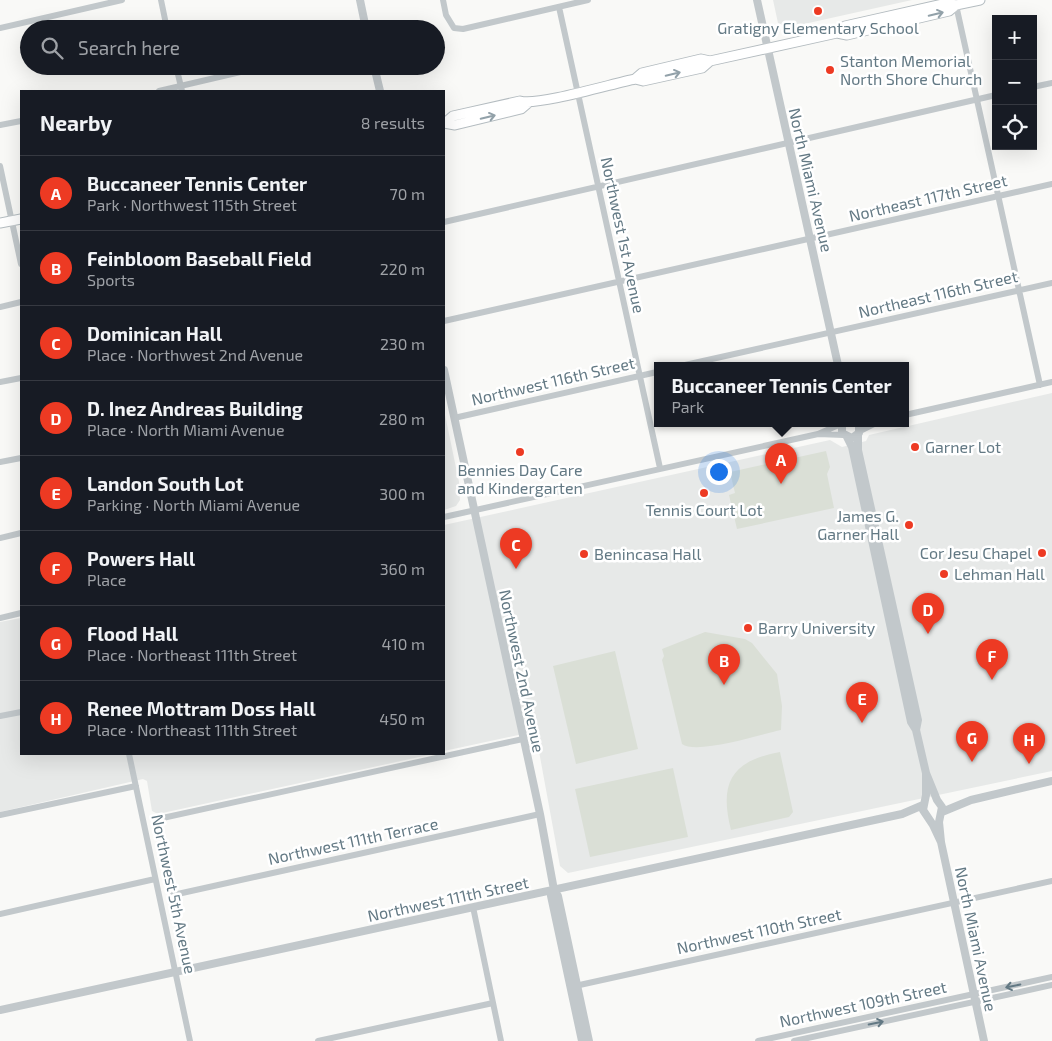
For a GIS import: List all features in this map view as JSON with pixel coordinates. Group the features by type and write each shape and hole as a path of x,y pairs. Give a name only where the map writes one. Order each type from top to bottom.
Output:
{"main road":[{"path":"445,122 452,116 520,101 528,103 634,79 643,81 694,70 702,68 710,61 837,33 845,26 947,3 956,6 980,0"},
{"path":"0,223 20,218"}],"street":[{"path":"35,20 122,0"},
{"path":"161,0 165,20"},
{"path":"360,0 364,20"},
{"path":"443,0 446,15 454,28 463,29 588,0"},
{"name":"North Miami Avenue","path":"757,0 837,362"},
{"path":"956,6 1040,385"},
{"name":"Northwest 1st Avenue","path":"559,7 600,187 638,376 660,468"},
{"path":"0,28 20,23"},
{"path":"178,75 181,89 233,75"},
{"path":"376,75 380,90"},
{"path":"1037,86 1052,83"},
{"path":"445,222 992,96"},
{"path":"0,125 20,120"},
{"path":"0,166 20,260"},
{"name":"Northeast 117th Street","path":"445,321 1052,184"},
{"name":"Northeast 116th Street","path":"830,332 1052,283"},
{"path":"0,307 20,302"},
{"path":"698,362 830,332"},
{"name":"Northwest 116th Street","path":"454,418 654,373"},
{"name":"Northwest 2nd Avenue","path":"445,375 540,814 554,890 551,896 589,1041"},
{"path":"0,382 20,378"},
{"path":"909,414 1052,382"},
{"path":"445,517 818,434 833,427"},
{"path":"841,427 852,447 898,647 918,720 916,730 926,773 941,813"},
{"path":"818,434 854,437 859,429"},
{"path":"859,429 857,446 875,542"},
{"path":"0,462 20,458"},
{"path":"0,538 20,533"},
{"path":"0,618 20,613"},
{"path":"0,716 20,712"},
{"path":"158,819 523,739"},
{"name":"Northwest 5th Avenue","path":"129,755 151,849 155,880 190,1041"},
{"path":"926,773 924,812 928,817 935,818 941,813 971,800 1052,780"},
{"path":"0,815 136,786"},
{"path":"924,804 929,799 938,801 971,800"},
{"name":"Northwest 111th Street","path":"0,1010 902,814 924,804"},
{"name":"North Miami Avenue","path":"941,813 941,842 984,1041"},
{"name":"Northwest 111th Terrace","path":"173,895 540,814"},
{"name":"Northwest 111th Street","path":"902,814 928,817"},
{"name":"North Miami Avenue","path":"928,817 941,842"},
{"path":"0,914 155,880"},
{"name":"Northwest 110th Street","path":"574,986 1052,881"},
{"path":"473,908 501,1041"},
{"path":"975,998 1052,981"},
{"name":"Northwest 2nd Avenue","path":"574,986 582,1041"},
{"name":"Northwest 109th Street","path":"758,1041 784,1038 849,1021 911,1008 975,998"},
{"name":"Northwest 109th Street","path":"794,1041 913,1016 975,998"},
{"path":"318,1041 493,1003"},
{"path":"911,1008 913,1016"},
{"path":"849,1021 850,1029"}],"shaded area":[{"name":"Gratigny Elementary School","path":"773,0 912,0 786,28 778,23"},
{"name":"Barry University","path":"1052,393 1052,771 568,873 560,866 536,735 532,732 445,751 445,525 830,440 842,447 866,441 869,435"},
{"path":"445,415 459,482 460,500 456,506 445,510"},
{"path":"826,451 830,467 827,474 834,508 737,529 729,495 735,493 730,472"},
{"path":"20,618 20,755 428,755 158,814 152,811 147,781 143,779 0,812 0,622"},
{"path":"705,632 745,639 752,643 777,674 782,706 781,730 701,747 690,747 682,744 662,660 664,656 662,649"},
{"path":"615,651 638,749 576,764 553,666"},
{"path":"780,752 793,812 789,817 731,830 727,799 728,787 733,777 740,768 750,761"},
{"path":"673,768 688,837 590,857 575,789"}],"place":[{"name":"Gratigny Elementary School","path":"818,11"},
{"name":"Stanton Memorial North Shore Church","path":"830,70"},
{"name":"Garner Lot","path":"915,447"},
{"name":"Bennies Day Care and Kindergarten","path":"520,452"},
{"name":"Buccaneer Tennis Center","path":"781,484"},
{"name":"Tennis Court Lot","path":"704,493"},
{"name":"James G. Garner Hall","path":"909,525"},
{"name":"Cor Jesu Chapel","path":"1042,553"},
{"name":"Benincasa Hall","path":"584,554"},
{"name":"Dominican Hall","path":"516,569"},
{"name":"Lehman Hall","path":"944,574"},
{"name":"Barry University","path":"748,628"},
{"name":"D. Inez Andreas Building","path":"928,634"},
{"name":"Powers Hall","path":"992,680"},
{"name":"Feinbloom Baseball Field","path":"724,685"},
{"name":"Landon South Lot","path":"862,723"},
{"name":"Flood Hall","path":"972,762"},
{"name":"Renee Mottram Doss Hall","path":"1029,764"}]}
